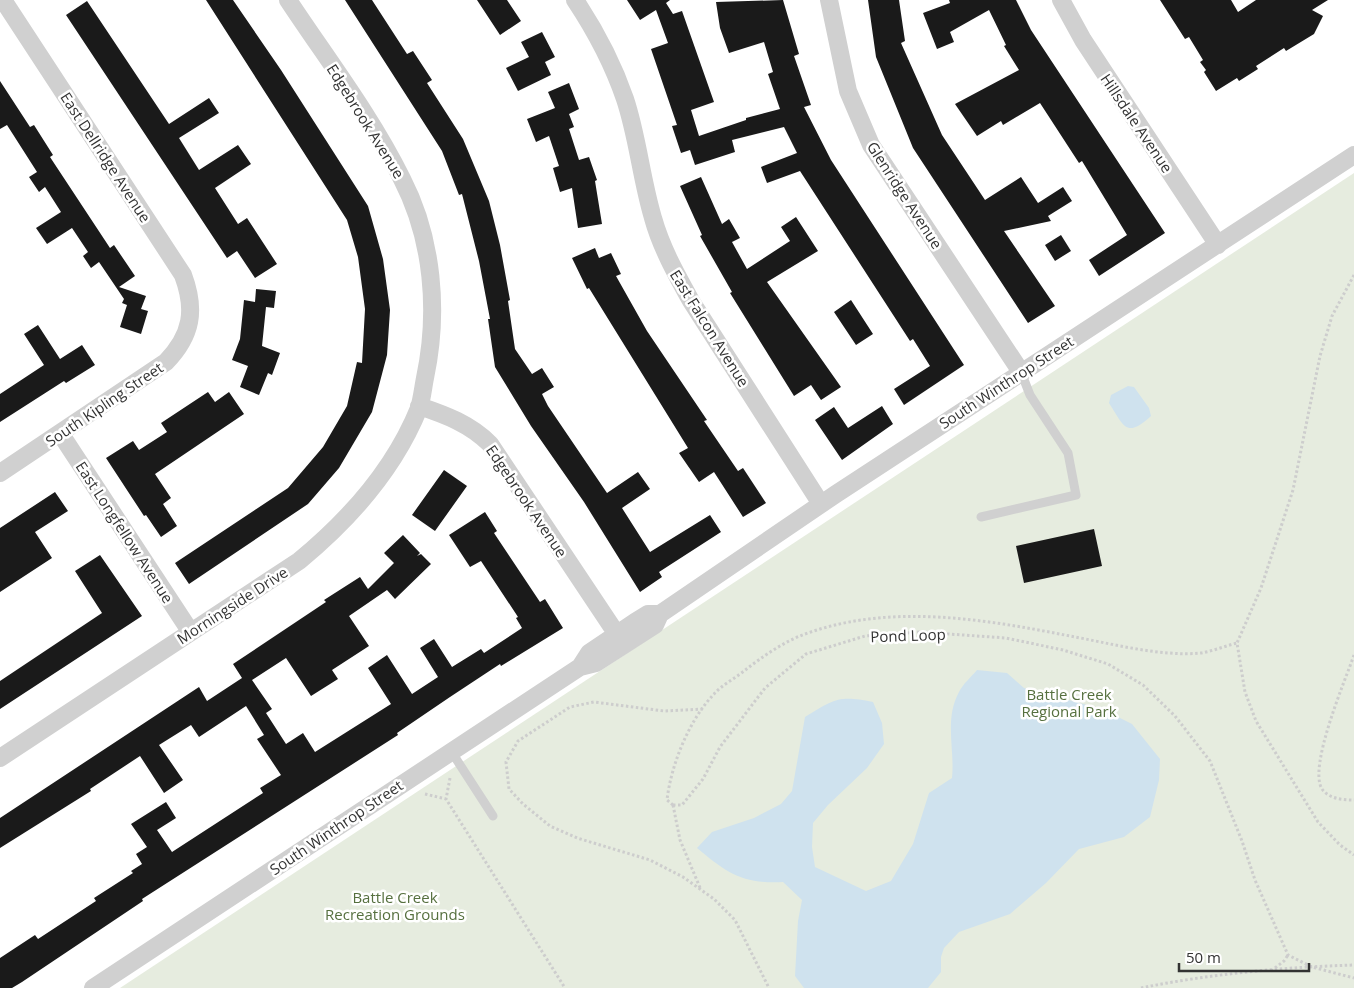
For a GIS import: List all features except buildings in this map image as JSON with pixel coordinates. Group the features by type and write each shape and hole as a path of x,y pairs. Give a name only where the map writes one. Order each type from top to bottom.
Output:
{"street":[{"name":"East Dellridge Avenue","path":"3,0 183,275 191,301 190,320"},
{"name":"Edgebrook Avenue","path":"288,0 383,144 403,180 415,209 426,246 431,277 433,313 429,360 420,406 473,429 490,444 620,640"},
{"name":"East Falcon Avenue","path":"575,0 605,51 625,98 637,141 652,216 672,268 696,309 821,504"},
{"name":"Glenridge Avenue","path":"829,0 848,90 871,145 1021,372"},
{"name":"Hillsdale Avenue","path":"1060,0 1082,40 1218,245"},
{"name":"South Winthrop Street","path":"93,988 580,667 596,664 620,640 655,625 660,614 821,504 1354,154"},
{"name":"South Kipling Street","path":"0,473 166,362 179,349 188,332 190,320"},
{"name":"Morningside Drive","path":"0,758 299,561 332,534 382,476 420,406"},
{"name":"East Longfellow Avenue","path":"60,433 190,632"}],"lane":[{"path":"981,517 1076,495 1068,453 1030,395 1021,372"},
{"path":"451,751 493,816"}],"path":[{"path":"1354,275 1332,316 1320,356 1293,490 1261,588 1237,643 1245,692 1256,721 1318,822 1340,846 1354,855"},
{"path":"701,890 694,868 680,840 673,805 667,800 674,763 704,708 714,694 751,666 780,647 804,635 846,623 889,617 922,616 962,619 1162,652 1201,653 1237,643"},
{"name":"Pond Loop","path":"673,805 682,805 703,779 720,746 765,688 806,654 865,636 920,632 1006,638 1063,650 1108,664 1143,685 1175,716 1210,761 1242,841 1255,880 1288,955"},
{"path":"1354,655 1321,753 1318,776 1323,790 1338,800 1354,800"},
{"path":"704,708 664,711 594,702 570,707 518,742 506,762 509,788 524,804 550,826 577,838 650,860 714,899 735,920 769,988"},
{"path":"450,778 446,799 565,988"},
{"path":"426,794 446,799"},
{"path":"1271,971 1284,962 1288,955 1312,967 1354,978"},
{"path":"1141,988 1186,979 1354,965"}],"green space":[{"name":"Battle Creek Regional Park","path":"1354,173 1354,988 120,988"}],"water":[{"path":"1128,386 1134,387 1149,408 1151,416 1143,423 1131,428 1126,427 1122,423 1109,403 1111,395"},
{"path":"977,670 1007,673 1024,688 1102,709 1132,724 1160,759 1159,780 1150,817 1124,837 1079,849 1046,883 1010,914 959,932 944,948 941,957 941,972 928,988 804,988 795,976 798,921 802,900 783,882 746,879 717,864 697,848 712,832 754,818 781,804 792,791 805,717 830,702 844,699 862,700 873,702 882,723 884,744 867,768 828,805 813,823 812,847 815,867 866,891 891,881 913,844 929,793 952,778 952,713 961,689"}],"park label":[{"name":"Battle Creek Recreation Grounds","path":"395,906"}]}
